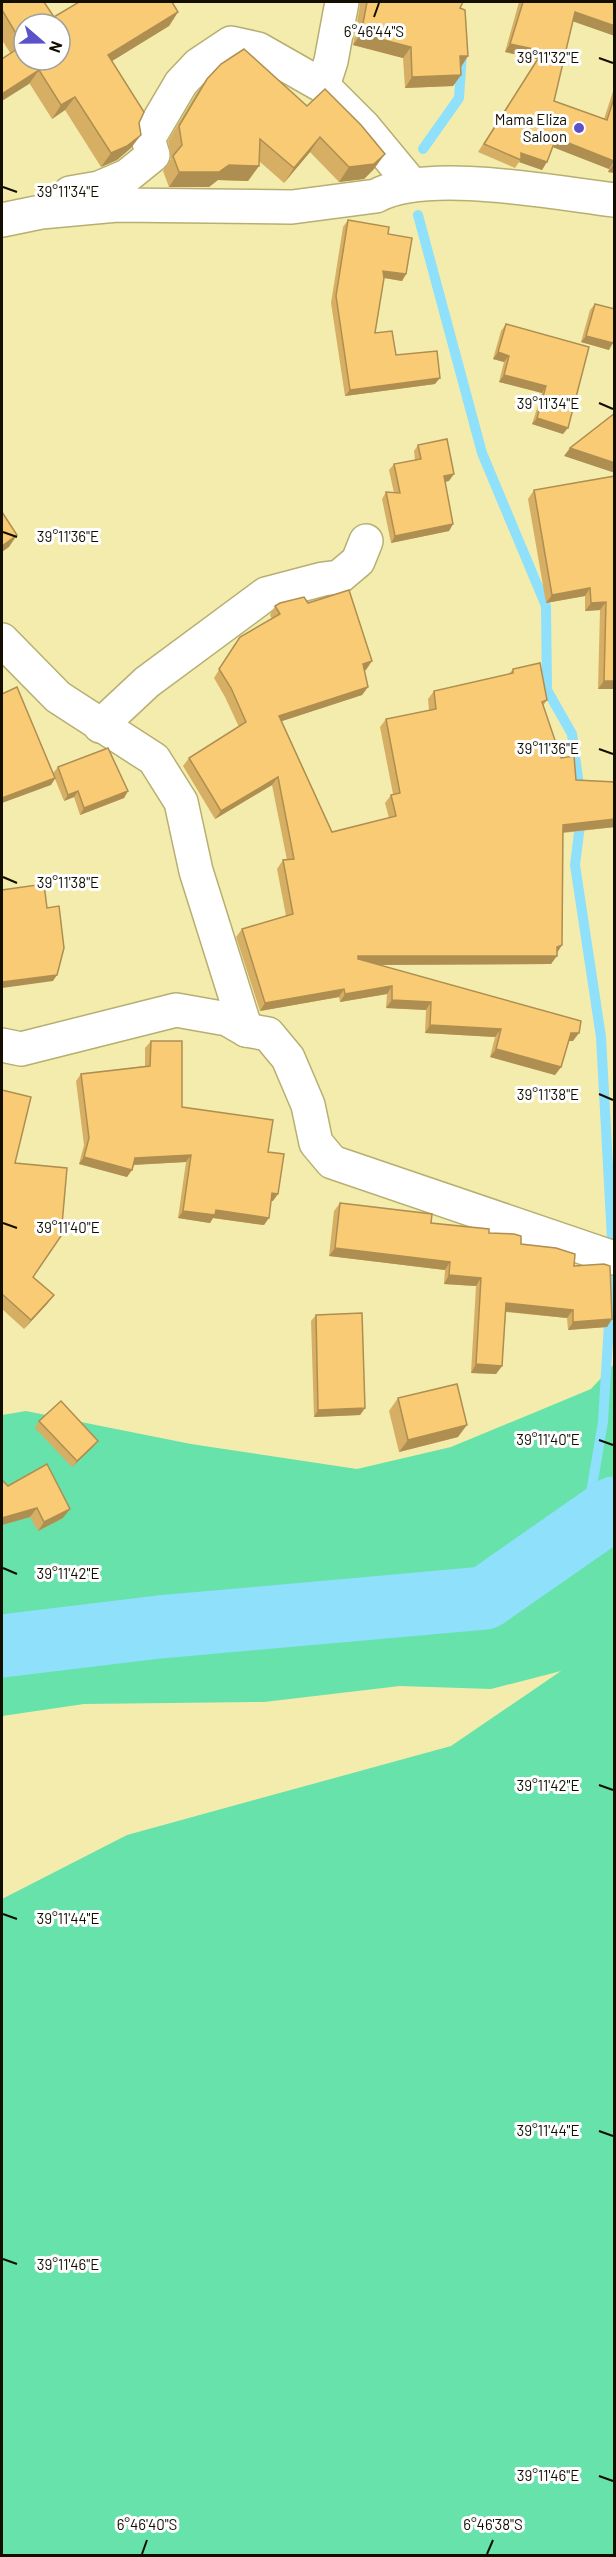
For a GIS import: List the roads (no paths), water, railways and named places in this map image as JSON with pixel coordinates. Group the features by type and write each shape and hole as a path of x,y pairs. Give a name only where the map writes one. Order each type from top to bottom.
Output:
{"street":[{"path":"323,86 331,61 342,2"},
{"path":"41,212 70,193 99,188 127,176 153,155 148,139 181,83 198,65 231,43 258,49 323,86 364,126 412,185"},
{"path":"2,220 41,212 117,205 292,207 376,196 388,189 412,185 465,183 615,200"},
{"path":"100,726 147,682 266,594 339,577 358,561 366,541"},
{"path":"2,640 58,698 154,759 181,802 196,871 246,1030"},
{"path":"2,1045 21,1049 176,1010 227,1019 246,1030 268,1034 288,1058 308,1105 316,1143 332,1162 615,1258"}],"waterway":[{"path":"423,149 459,98 462,53"},
{"path":"418,215 482,453 546,606 547,690 572,734 580,793"},
{"path":"581,817 575,865 601,1037 613,1258 603,1422 585,1528"},
{"path":"2,1646 159,1627 485,1598 614,1508"}],"place":[{"name":"Mama Eliza Saloon","path":"579,128"}]}
